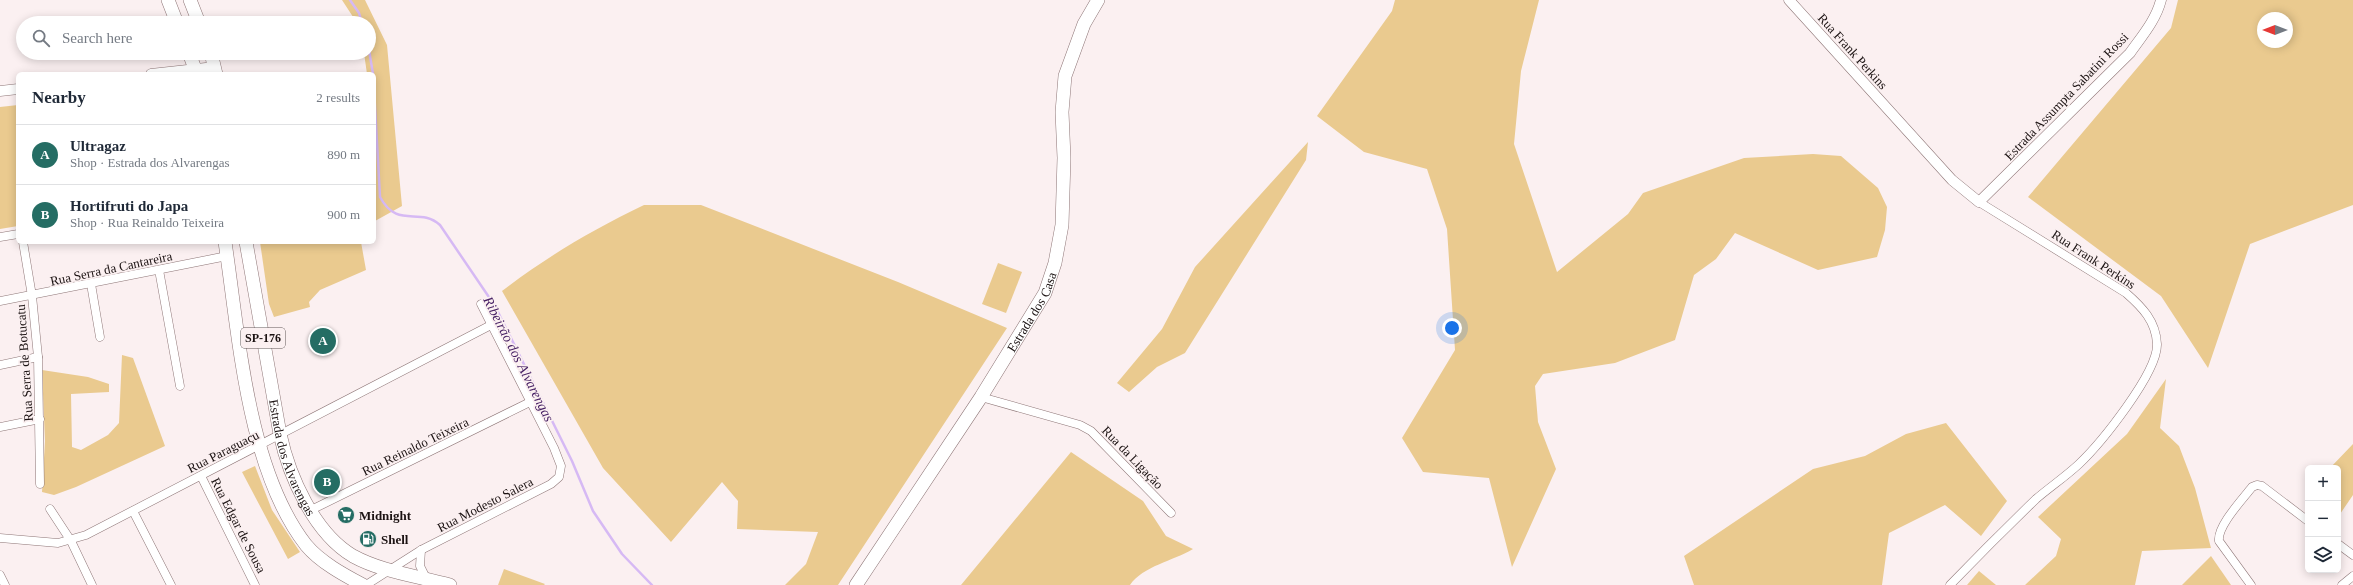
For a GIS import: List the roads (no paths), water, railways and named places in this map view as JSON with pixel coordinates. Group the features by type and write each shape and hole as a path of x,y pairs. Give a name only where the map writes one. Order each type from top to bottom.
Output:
{"main road":[{"path":"168,0 174,16"},
{"path":"190,0 196,16"},
{"name":"Estrada dos Casa","path":"856,585 981,397 1045,293 1056,263 1061,239 1064,200 1062,112 1065,76 1084,24 1098,0"},
{"path":"192,60 196,71"},
{"path":"213,60 216,70"},
{"name":"Estrada dos Alvarengas","path":"225,244 246,386 260,446 281,503 307,546 342,574 363,585"},
{"name":"Estrada dos Alvarengas","path":"246,244 280,434 286,461 302,496 332,539 354,556 390,569 450,585"}],"street":[{"name":"Rua Frank Perkins","path":"1789,0 1952,180 1979,202 2126,293 2142,307 2151,320 2157,344 2144,380 2105,435 2080,464 2038,498 1950,585"},
{"name":"Estrada Assumpta Sabatini Rossi","path":"1979,202 2130,53 2148,28 2158,10 2161,0"},
{"path":"181,72 216,70"},
{"path":"0,91 16,89"},
{"path":"0,237 16,234"},
{"name":"Rua Serra de Botucatu","path":"22,244 32,296 38,357 40,484"},
{"name":"Rua Serra da Cantareira","path":"0,301 32,296 227,256"},
{"path":"159,270 180,386"},
{"path":"91,284 100,337"},
{"path":"481,304 530,402"},
{"name":"Rua Paraguaçu","path":"0,538 54,543 71,541 260,446 280,434 491,325"},
{"path":"0,365 38,357"},
{"name":"Rua da Ligação","path":"981,397 1080,425 1091,431 1172,513"},
{"name":"Rua Modesto Salera","path":"366,585 421,550 551,484 559,477 561,466 559,459 530,402"},
{"name":"Rua Reinaldo Teixeira","path":"311,510 530,402"},
{"path":"0,427 40,419"},
{"name":"Rua Edgar de Sousa","path":"200,476 255,585"},
{"path":"2251,585 2219,540 2218,536 2222,527 2252,487 2257,485 2262,486 2305,519"},
{"path":"50,510 71,541 92,585"},
{"path":"132,511 171,585"},
{"path":"2341,546 2353,555"},
{"path":"421,550 420,566 426,578"},
{"path":"0,575 5,585"},
{"path":"2342,585 2353,576"}],"waterway":[{"name":"Ribeirão dos Alvarengas","path":"350,0 360,16"},
{"name":"Ribeirão dos Alvarengas","path":"371,60 373,72"},
{"name":"Ribeirão dos Alvarengas","path":"376,125 380,197 387,207 394,213 424,217 440,225 495,306 572,461 593,511 622,554 652,585"}],"place":[{"name":"Ultragaz","path":"323,341"},
{"name":"Hortifruti do Japa","path":"327,482"},
{"name":"Midnight","path":"346,515"},
{"name":"Shell","path":"368,539"}]}
